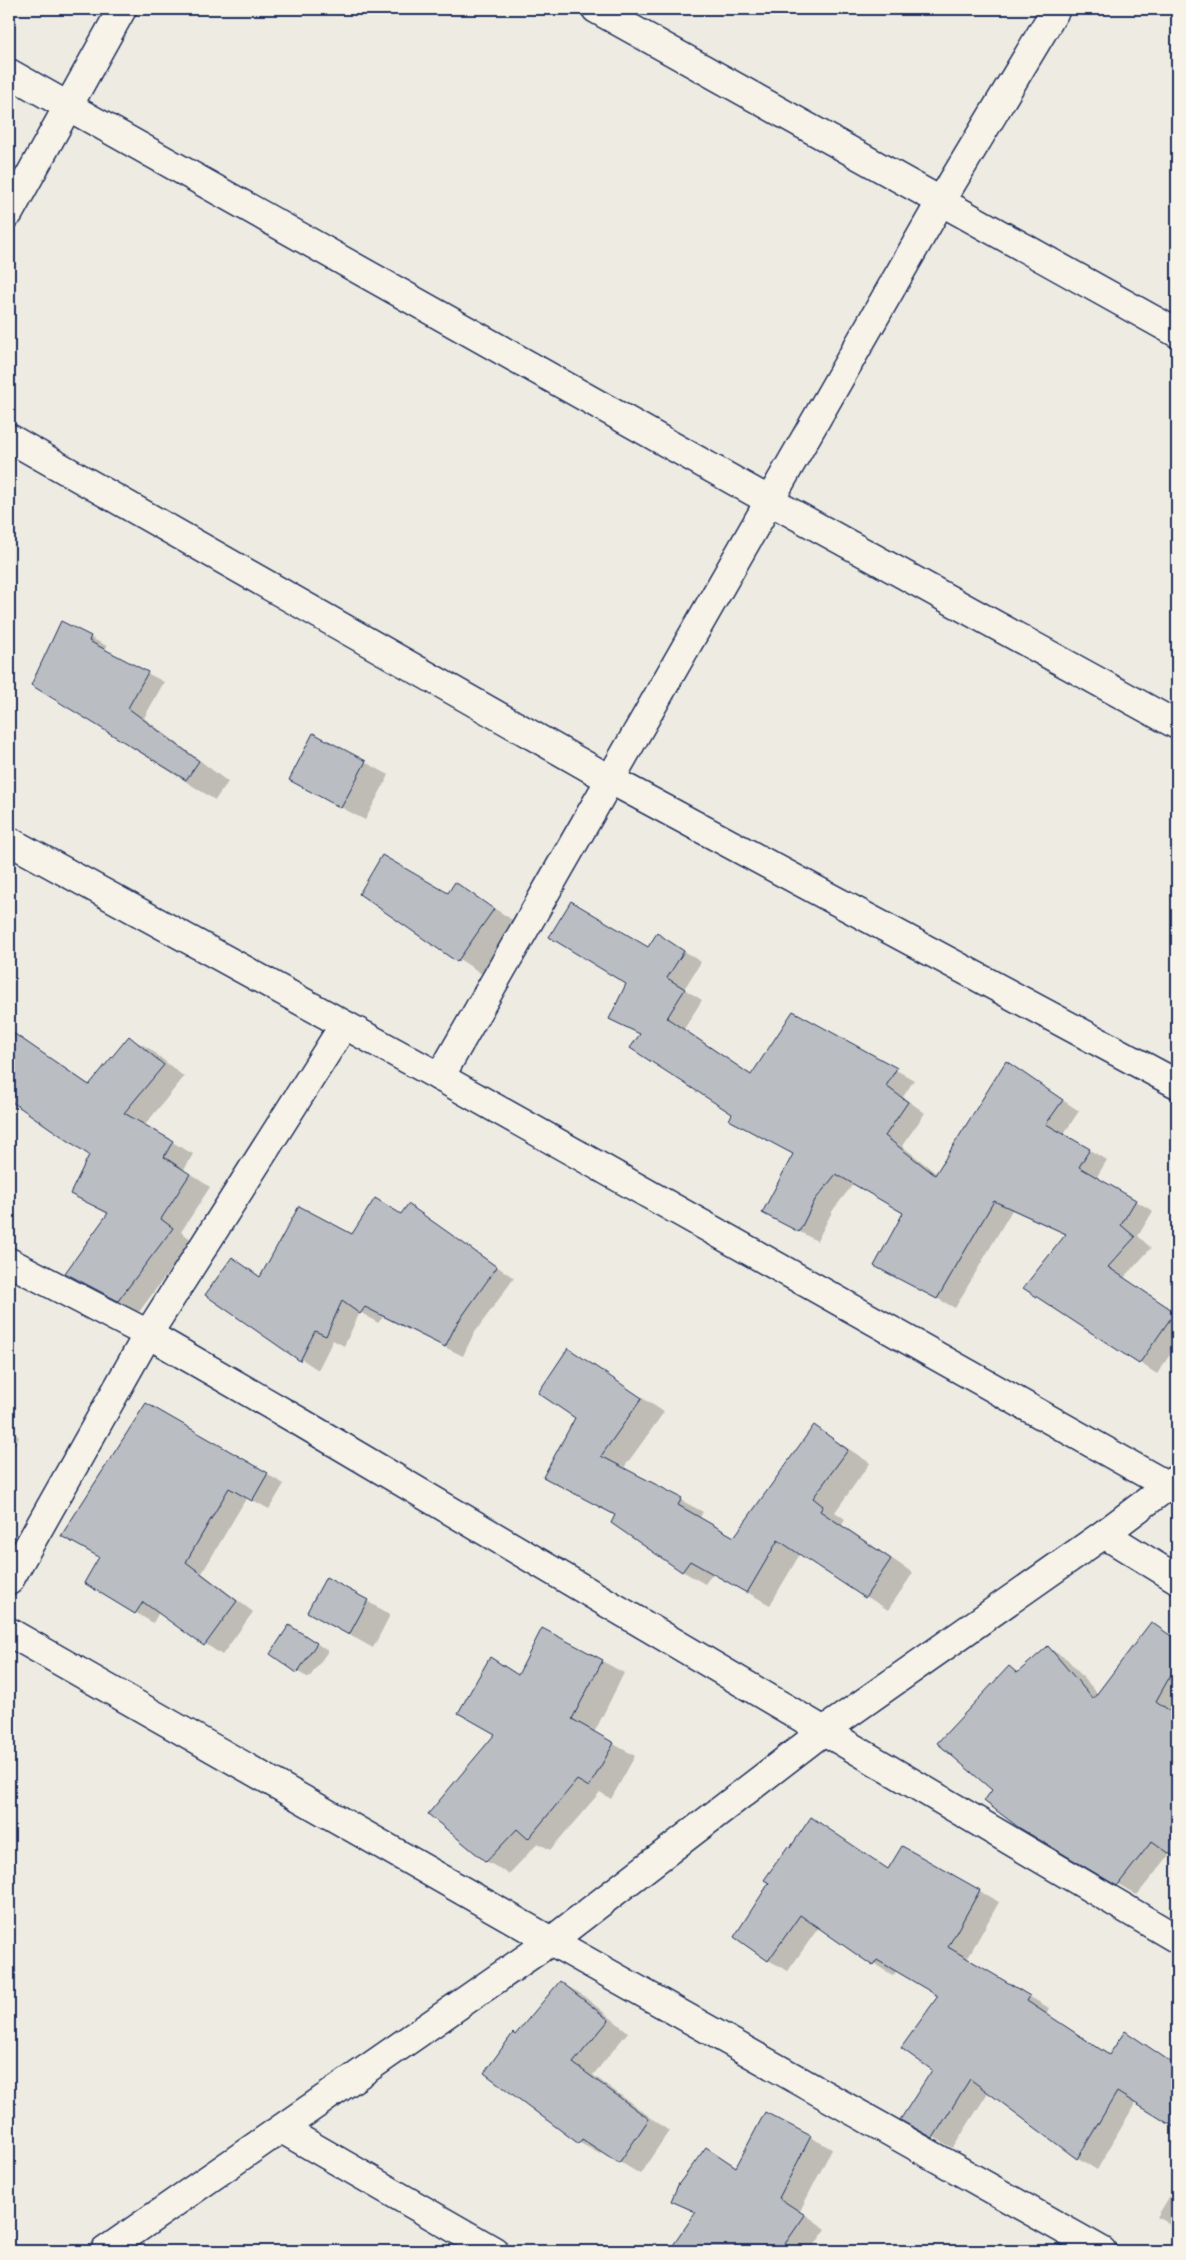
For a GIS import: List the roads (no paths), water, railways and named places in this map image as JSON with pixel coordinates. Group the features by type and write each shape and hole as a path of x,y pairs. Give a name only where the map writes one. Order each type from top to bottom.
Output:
{"street":[{"path":"9,213 122,9"},
{"path":"596,9 1177,333"},
{"path":"440,1077 941,201 1056,9"},
{"path":"9,73 770,502 1177,725"},
{"path":"9,438 611,780 1177,1084"},
{"path":"9,841 1173,1482 1104,1534 825,1730 551,1941 105,2251"},
{"path":"9,1581 148,1334 344,1025"},
{"path":"9,1262 148,1334 825,1730 1177,1939"},
{"path":"1104,1534 1177,1579"},
{"path":"9,1632 551,1941 1102,2251"},
{"path":"282,2129 494,2251"}]}
